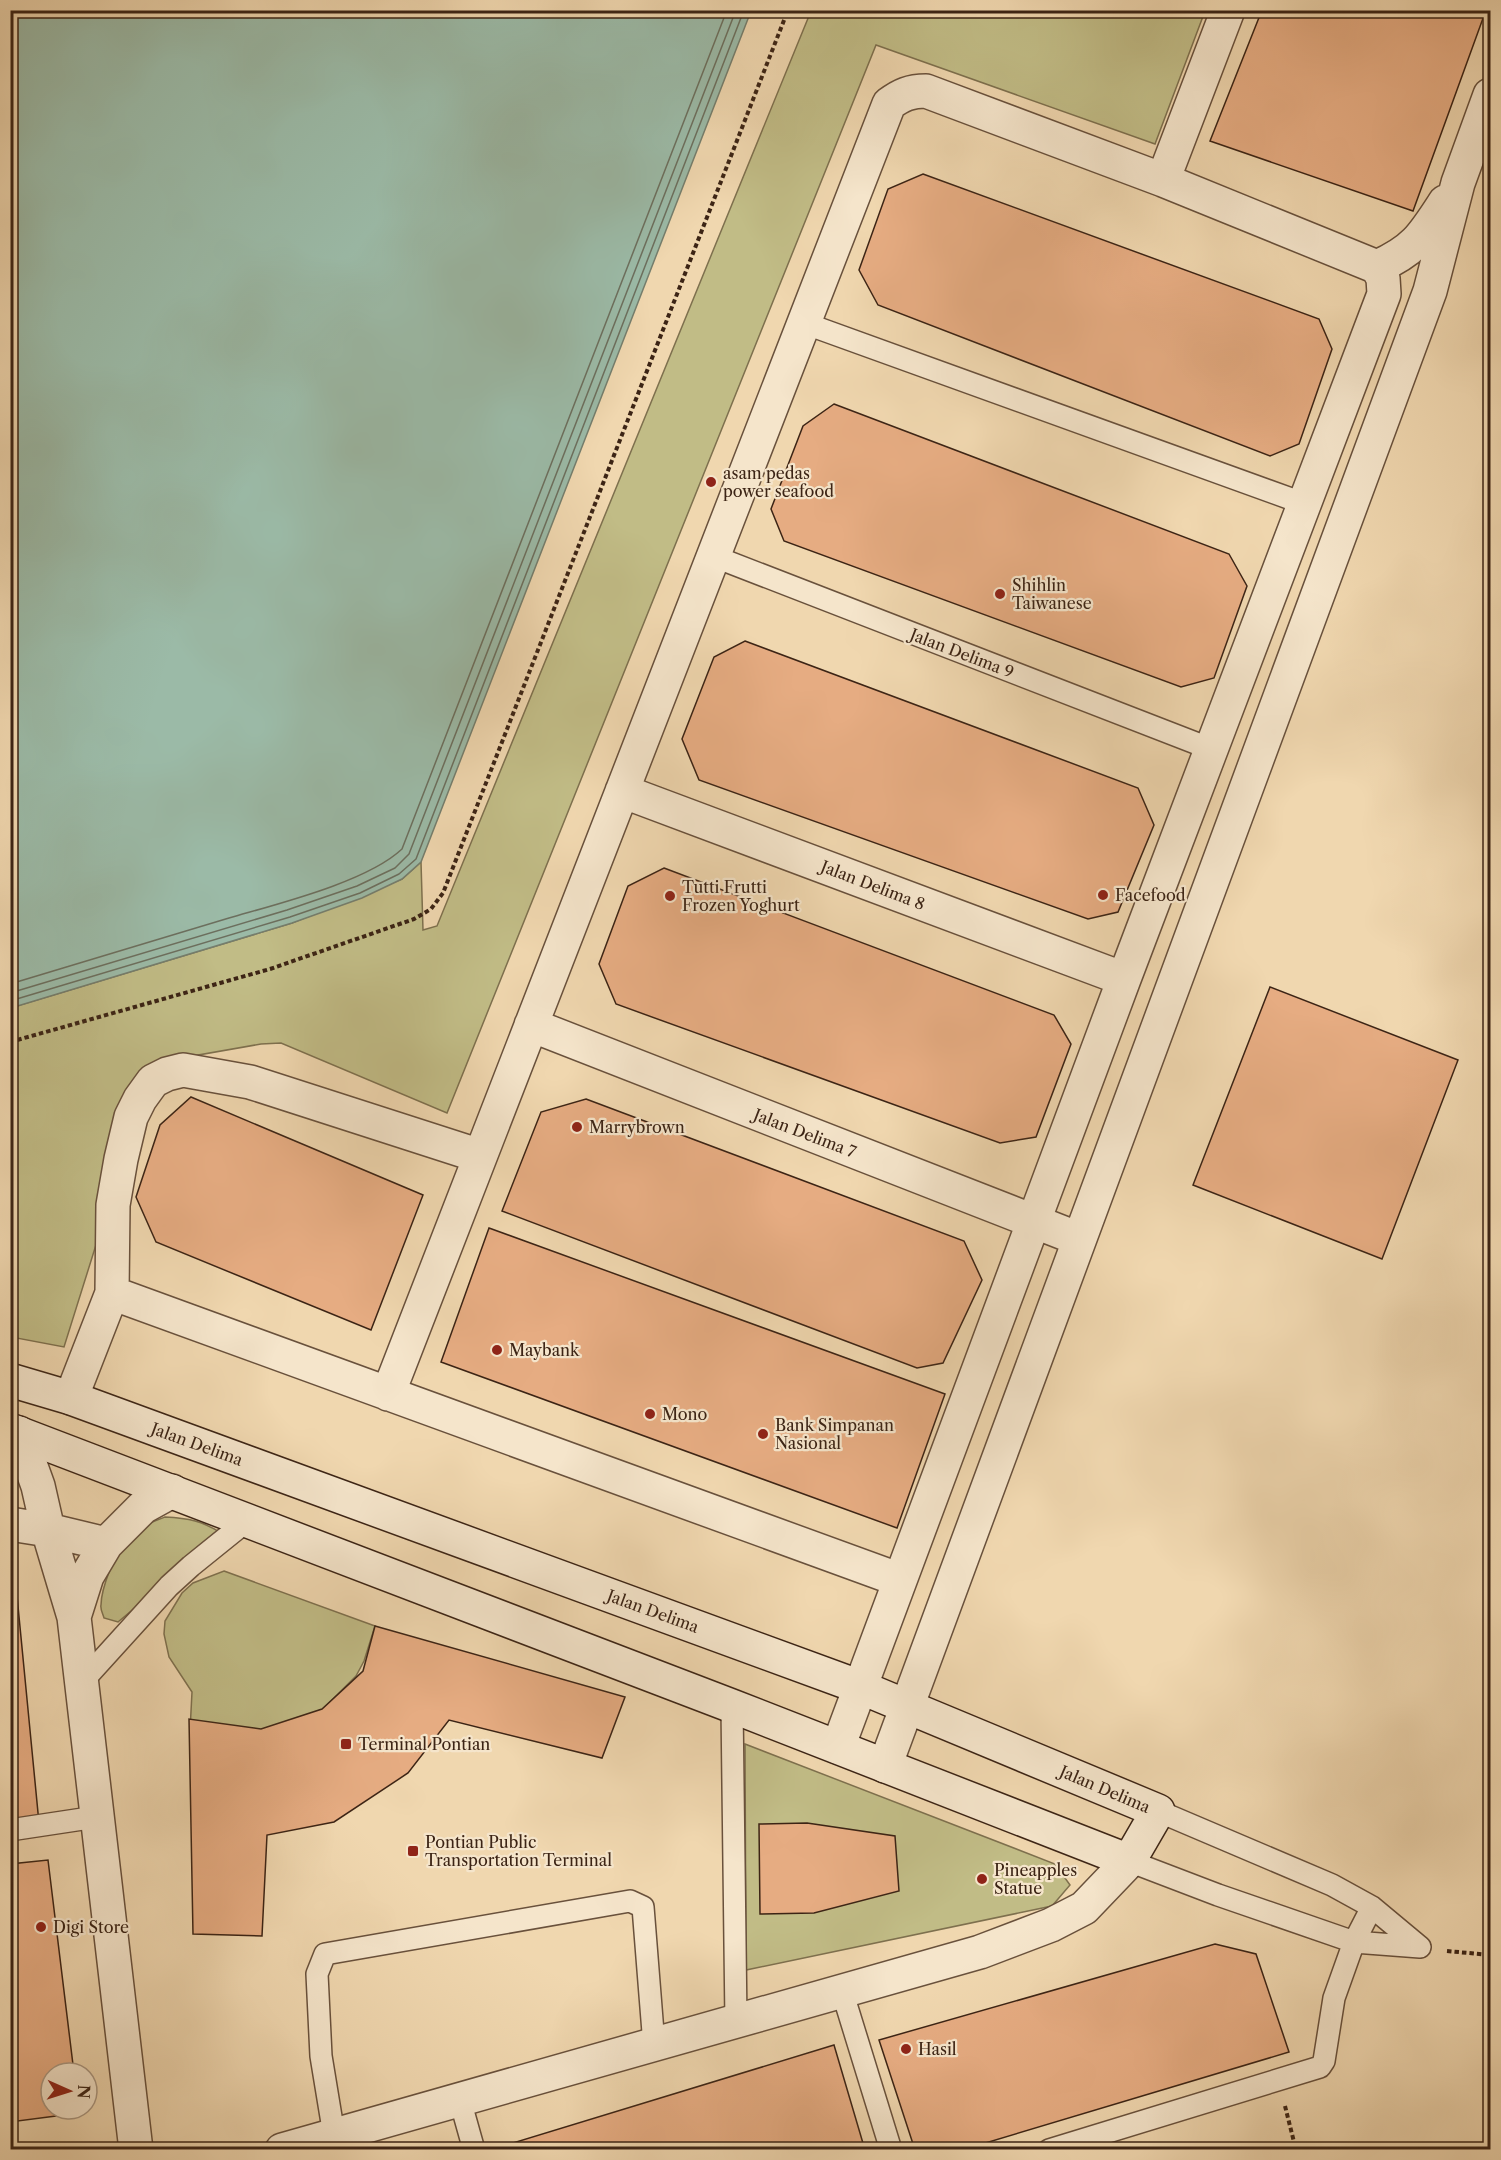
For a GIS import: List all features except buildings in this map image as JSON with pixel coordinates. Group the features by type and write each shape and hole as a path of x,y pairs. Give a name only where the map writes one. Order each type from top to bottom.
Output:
{"street":[{"path":"1163,180 1228,10"},
{"path":"388,1394 889,104 902,95 914,91 926,91 1163,180 1377,267 1383,278 1384,294 1124,979 838,1747"},
{"path":"885,1766 1430,291 1458,183 1491,95"},
{"path":"1377,267 1409,249 1420,239 1458,183"},
{"name":"Jalan Delima 8","path":"622,791 1124,979"},
{"name":"Jalan Delima 7","path":"531,1026 1079,1239"},
{"path":"71,1398 112,1293 113,1205 131,1117 153,1081 183,1070 250,1082 480,1156"},
{"path":"112,1293 900,1580"},
{"name":"Jalan Delima","path":"10,1380 71,1398 860,1687 1158,1811 1129,1861 1084,1908 1051,1925 980,1952 282,2150"},
{"path":"15,1432 732,1706 1129,1861"},
{"path":"15,1432 38,1486 48,1530 74,1617 136,2150"},
{"path":"74,1617 87,1576 106,1544 143,1507 172,1491"},
{"path":"10,1524 48,1530 106,1544"}],"lane":[{"path":"804,323 1305,504"},
{"name":"Jalan Delima 9","path":"713,556 1211,749"},
{"path":"81,1683 170,1586 248,1520"},
{"path":"732,1706 736,2022"},
{"path":"1158,1811 1332,1885 1372,1907 1420,1947"},
{"path":"10,1830 96,1817"},
{"path":"1129,1861 1353,1942 1420,1947"},
{"path":"334,2135 321,2056 318,1997 317,1974 325,1954 630,1901 643,1907 654,2045"},
{"path":"1049,2150 1320,2067 1324,2061 1334,1998 1353,1942 1372,1907"},
{"path":"842,1991 891,2150"},
{"path":"460,2100 474,2150"}],"path":[{"path":"10,1042 281,966 414,919 431,909 443,893 788,10"},
{"path":"1420,1947 1491,1955"},
{"path":"1278,2080 1296,2150"}],"shaded area":[{"path":"811,11 1205,11 1155,144 876,45 447,1113 281,1043 261,1044 153,1063 64,1347 11,1337 10,1008 292,923 402,879 421,862 423,930 437,926"},
{"path":"165,1517 195,1521 223,1534 118,1622 104,1618 101,1607 106,1580 123,1543 140,1528"},
{"path":"224,1571 375,1626 364,1661 356,1676 316,1716 268,1733 190,1731 192,1692 169,1657 164,1634 165,1621 182,1593 193,1583"},
{"path":"745,1744 1055,1864 1070,1885 1052,1906 746,1970"}],"water":[{"path":"11,10 751,11 421,862 402,879 362,898 292,923 11,1008"}],"place":[{"name":"asam pedas power seafood","path":"711,482"},
{"name":"Shihlin Taiwanese","path":"1000,594"},
{"name":"Facefood","path":"1103,895"},
{"name":"Tutti Frutti Frozen Yoghurt","path":"670,896"},
{"name":"Marrybrown","path":"577,1127"},
{"name":"Maybank","path":"497,1350"},
{"name":"Mono","path":"650,1414"},
{"name":"Bank Simpanan Nasional","path":"763,1434"},
{"name":"Terminal Pontian","path":"346,1744"},
{"name":"Pontian Public Transportation Terminal","path":"413,1851"},
{"name":"Pineapples Statue","path":"982,1879"},
{"name":"Digi Store","path":"41,1927"},
{"name":"Hasil","path":"906,2049"}]}
